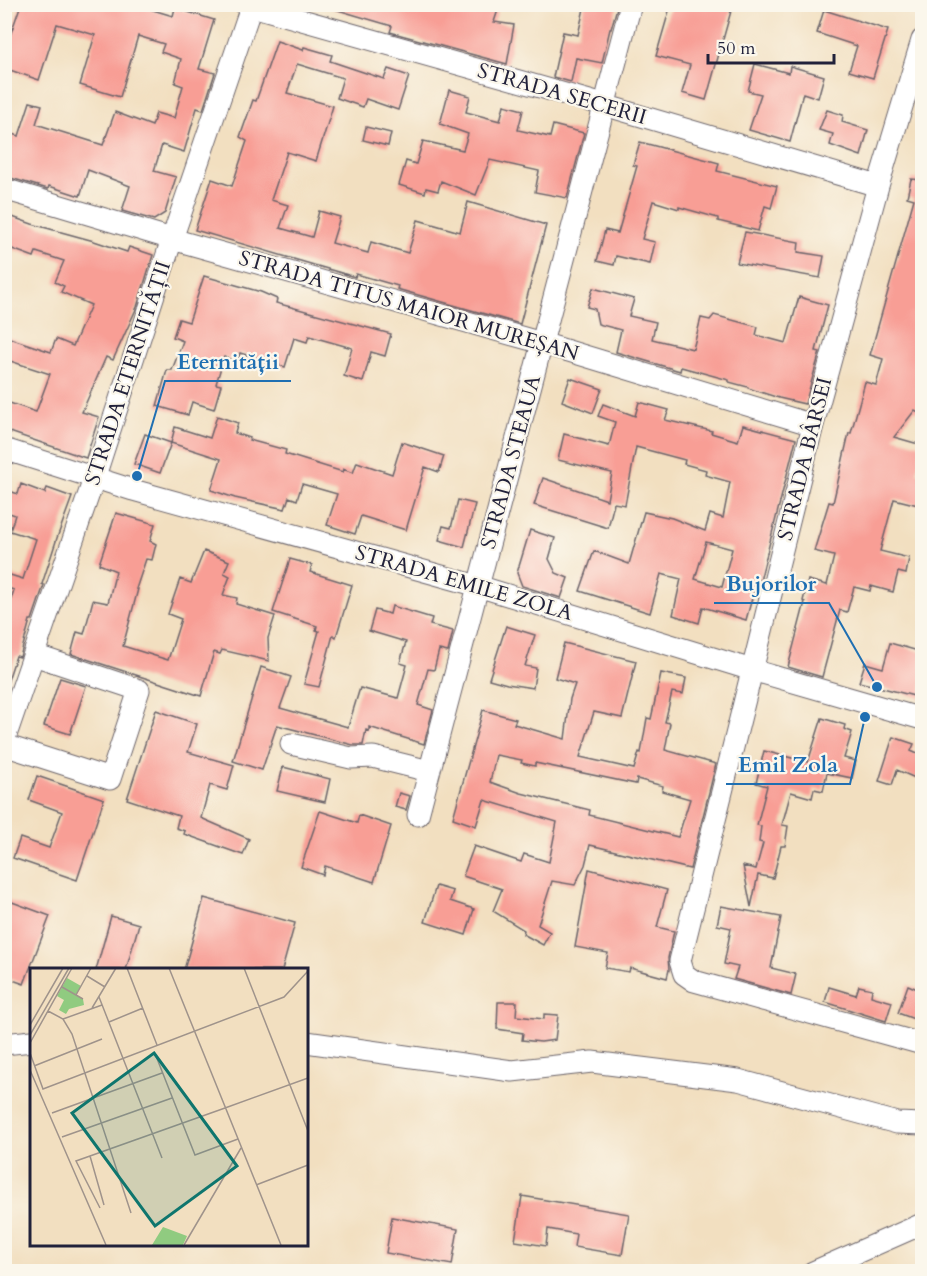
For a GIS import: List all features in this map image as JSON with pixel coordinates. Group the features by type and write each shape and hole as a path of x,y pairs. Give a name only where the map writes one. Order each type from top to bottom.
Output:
{"street":[{"name":"STRADA STEAUA","path":"418,815 631,4"},
{"name":"STRADA SECERII","path":"249,5 604,105 878,186"},
{"name":"STRADA ETERNITĂȚII","path":"4,743 95,476 249,5"},
{"name":"STRADA BÂRSEI","path":"922,40 878,186 813,424 701,882 682,950 681,967 684,974 694,981 922,1044"},
{"name":"STRADA TITUS MAIOR MUREȘAN","path":"4,189 172,239 542,343 813,424"},
{"name":"STRADA EMILE ZOLA","path":"4,449 95,476 133,490 478,586 752,670 922,719"},
{"path":"4,743 110,779 139,690 34,655"},
{"path":"291,744 351,758 373,757 429,771"},
{"path":"4,1044 30,1041"},
{"path":"308,1042 512,1071 592,1062 738,1080 897,1123 922,1124"},
{"path":"813,1272 922,1224"}],"building":[{"path":"21,4 133,4 173,16 175,8 214,20 199,69 215,73 203,110 197,108 184,152 162,145 154,171 176,177 165,213 154,220 122,211 130,186 88,170 80,196 4,176 4,131 19,136 30,102 42,105 36,124 103,145 115,112 152,126 156,113 174,118 183,86 175,83 181,59 161,52 164,44 138,36 120,97 80,85 95,35 57,24 39,80 4,68 4,53"},
{"path":"332,4 500,4 494,22 514,25 507,64 390,32 392,26 331,8"},
{"path":"585,4 618,4 602,63 576,58 571,82 553,77 563,32 578,35"},
{"path":"671,4 733,4 706,100 682,93 690,65 656,56"},
{"path":"824,10 888,30 873,78 849,71 857,46 817,33"},
{"path":"277,41 303,50 304,47 332,55 330,61 384,79 388,69 409,76 398,110 366,99 363,107 337,98 343,78 297,64 287,93 333,106 316,161 287,152 271,200 288,205 280,228 312,237 319,211 340,217 332,243 368,253 371,242 408,253 418,220 460,232 468,202 546,225 520,324 397,289 398,286 356,274 355,277 195,230 212,179 232,186 247,141 240,137 253,100 256,101"},
{"path":"755,64 789,73 790,66 824,76 818,98 803,93 790,142 749,130 761,94 748,91"},
{"path":"449,90 470,96 466,112 500,121 504,105 523,110 518,130 550,137 553,125 584,133 567,198 535,192 539,171 490,160 476,195 441,181 438,191 426,188 425,193 399,185 406,161 416,164 423,141 463,150 468,134 440,124"},
{"path":"827,110 843,115 842,122 868,130 861,156 830,145 833,134 819,130"},
{"path":"366,127 391,133 388,146 363,140"},
{"path":"640,142 719,163 717,171 777,186 771,208 765,206 758,231 653,201 642,239 655,242 650,264 616,256 614,265 597,261 605,230 618,233 637,166 633,165"},
{"path":"911,179 922,180 922,358 918,374 922,375 922,401 918,412 915,410 894,437 922,445 917,473 922,474 922,506 894,499 880,551 909,558 906,574 898,572 893,592 871,586 870,591 854,587 847,612 840,610 822,677 788,667 805,602 803,601 808,580 827,585 834,556 814,551 829,502 833,503 849,433 851,433 865,382 876,385 883,359 870,355 914,199 907,197"},
{"path":"4,214 127,252 129,247 153,255 137,307 113,360 106,357 82,412 99,417 86,458 4,430 4,401 36,412 50,374 4,359 4,336 51,352 56,339 73,346 91,305 61,292 64,286 55,282 64,261 36,252 34,257 4,246"},
{"path":"745,232 799,242 798,252 824,256 820,278 737,263"},
{"path":"204,276 261,292 277,299 276,303 391,334 385,356 371,352 363,382 344,376 352,348 309,336 307,342 294,338 285,367 240,353 237,362 224,357 216,384 221,385 214,409 192,402 188,415 157,406 167,370 172,370 183,341 173,337 179,319 189,322"},
{"path":"593,288 634,299 629,316 656,322 652,339 693,349 701,318 710,320 714,315 758,327 756,335 786,343 799,297 828,305 816,351 820,352 805,404 779,398 729,382 729,380 681,367 680,371 616,352 621,330 598,324 595,309 587,307"},
{"path":"570,378 602,389 593,413 562,401"},
{"path":"639,402 669,410 665,420 712,431 711,433 738,441 743,425 796,439 760,581 757,580 746,620 703,607 699,623 673,615 681,579 661,574 650,613 580,591 594,551 629,564 644,512 672,518 705,531 710,514 723,518 730,482 705,475 706,470 684,464 685,460 636,447 625,505 614,503 608,528 534,505 543,478 607,500 612,473 558,460 564,434 609,446 615,422 598,416 603,404 635,416","holes":["706,542 732,549 722,587 695,579"]},
{"path":"217,416 238,423 235,433 250,438 249,440 286,450 285,454 343,472 343,469 353,473 357,462 392,474 402,442 444,456 439,472 425,467 406,530 361,516 355,534 327,525 337,494 302,484 297,500 289,497 285,509 211,490 221,459 171,443 175,427 210,438"},
{"path":"145,434 171,443 160,473 134,464"},
{"path":"21,484 45,493 47,488 72,497 42,584 44,585 32,620 30,620 20,657 16,656 7,683 4,683 4,621 14,590 4,587 4,573 23,579 36,539 10,531 15,515 4,511 4,489 18,494"},
{"path":"458,500 475,504 464,547 439,540 443,526 451,528"},
{"path":"116,513 155,524 150,541 156,544 152,560 146,559 136,589 138,589 123,646 168,660 181,619 168,614 180,579 191,583 204,551 229,561 224,573 230,576 223,595 237,598 236,604 275,616 268,638 269,661 222,650 220,654 214,652 201,696 71,654 77,632 84,634 93,600 108,603 116,571 99,564"},
{"path":"530,530 555,538 549,559 556,573 568,578 561,598 522,586 517,573"},
{"path":"290,559 312,565 310,572 352,585 336,637 333,635 319,687 304,684 319,631 316,630 317,626 273,612"},
{"path":"392,606 432,618 430,625 453,631 448,652 439,650 434,670 428,669 418,705 433,710 424,744 369,727 369,731 366,730 363,745 353,745 277,725 262,770 233,761 261,667 291,677 280,708 348,727 360,688 398,698 407,665 400,663 406,642 369,631 375,610 390,614"},
{"path":"506,626 535,635 525,666 536,668 533,688 489,679"},
{"path":"564,643 636,661 622,718 594,712 580,757 634,769 639,752 641,753 647,718 651,719 661,673 686,678 683,694 672,692 665,722 670,723 665,750 716,764 690,869 590,845 585,865 575,885 552,881 538,925 550,932 543,945 523,934 524,930 493,911 502,889 463,876 474,846 521,862 524,854 549,862 557,822 484,800 476,826 453,818 483,710 516,719 514,724 565,739 570,699 575,684 555,678","holes":["496,755 522,760 521,763 535,766 535,763 636,784 637,779 663,786 662,791 690,799 678,837 589,815 590,810 521,793 490,782"]},
{"path":"890,643 922,652 922,698 859,682 865,663 883,668"},
{"path":"60,678 86,686 70,734 44,726"},
{"path":"156,710 197,724 188,752 234,765 227,790 210,785 201,818 249,839 243,855 184,834 185,831 176,828 179,816 127,799"},
{"path":"822,718 845,725 844,729 852,732 844,758 856,761 852,778 827,773 823,791 814,789 812,798 791,792 782,825 788,826 785,846 781,846 773,878 758,875 751,907 743,866 756,869 763,843 759,842 761,826 757,825 767,786 756,783 764,751 808,762"},
{"path":"893,737 914,744 911,751 922,756 922,781 897,770 892,785 879,781"},
{"path":"283,767 330,779 325,802 277,791"},
{"path":"37,776 104,799 77,880 13,858 20,838 49,848 62,812 29,800"},
{"path":"399,793 410,796 406,810 395,807"},
{"path":"320,811 357,823 359,815 391,826 374,882 325,866 323,875 301,867"},
{"path":"589,869 667,890 657,927 674,931 668,958 667,978 630,968 629,972 605,968 608,953 575,947"},
{"path":"436,886 453,891 450,901 474,909 466,935 425,922"},
{"path":"204,898 295,923 283,968 185,968"},
{"path":"4,899 50,916 24,984 4,977"},
{"path":"721,906 781,917 771,968 796,974 791,995 734,979 738,967 724,964 731,928 717,925"},
{"path":"111,916 139,924 127,968 97,968"},
{"path":"908,985 922,991 922,1022 898,1013"},
{"path":"859,986 872,989 871,996 892,1002 886,1021 825,1002 829,987 856,995"},
{"path":"498,1002 517,1002 516,1016 544,1019 544,1014 558,1015 555,1040 541,1042 522,1040 523,1033 497,1029"},
{"path":"522,1196 629,1214 622,1255 574,1247 576,1234 548,1229 546,1246 515,1241"},
{"path":"392,1217 458,1229 452,1265 386,1253"}],"place":[{"name":"Eternității","path":"137,476"},
{"name":"Bujorilor","path":"877,687"},
{"name":"Emil Zola","path":"865,717"}]}
